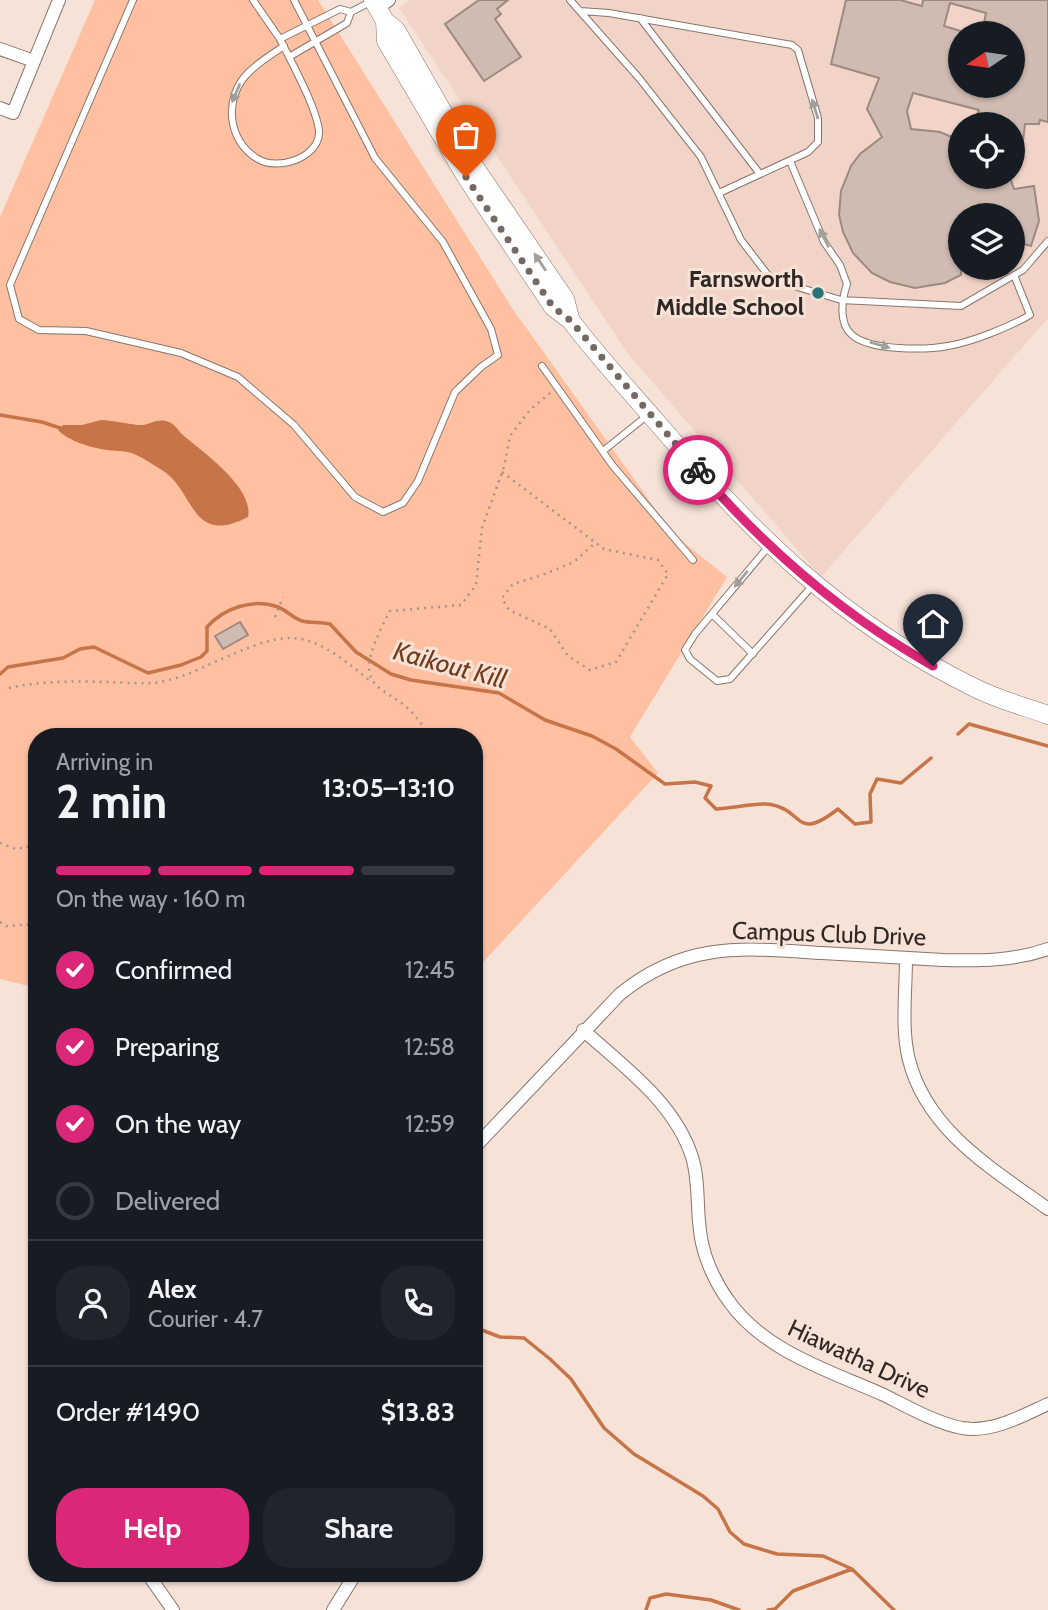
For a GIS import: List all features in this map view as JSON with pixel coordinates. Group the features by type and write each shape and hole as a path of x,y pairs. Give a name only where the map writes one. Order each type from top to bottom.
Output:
{"main road":[{"path":"380,6 386,41 466,177 553,307 571,321 704,478 770,545 814,584 892,642 976,689 1048,715"}],"street":[{"path":"0,108 13,113 59,0"},
{"path":"0,48 34,61"},
{"name":"Campus Club Drive","path":"483,1138 583,1030 635,981 670,962 744,948 996,962 1048,949"},
{"path":"906,958 908,1059 920,1093 951,1134 1048,1209"},
{"name":"Hiawatha Drive","path":"583,1030 667,1110 687,1144 695,1173 702,1246 727,1298 754,1329 785,1350 922,1413 962,1428 984,1428 1012,1421 1048,1404"},
{"path":"153,1582 173,1610"},
{"path":"332,1610 350,1582"}],"lane":[{"path":"133,0 10,285 19,319 39,330 86,331 181,353 238,377 294,425 355,497 383,512 403,503 418,481 455,392 498,355 491,329 443,242 375,158 294,0"},
{"path":"253,0 282,43 315,116 319,131 317,145 302,157 274,164 261,161 248,152 233,129 231,105 238,86 248,72 282,43 307,26 340,9 351,12 380,6"},
{"path":"570,0 639,78 701,157 741,240 771,279 841,300 961,306 1005,280"},
{"path":"580,11 640,18 792,45 798,50 803,59 804,75 820,131 818,142 808,152 719,193"},
{"path":"289,57 348,23 351,12"},
{"path":"640,18 760,174"},
{"path":"790,161 824,242 840,265 847,284 841,300 846,327 854,337 891,348 949,346 1030,315 1016,280"},
{"path":"1025,268 1048,241"},
{"path":"542,366 603,452 693,560"},
{"path":"603,452 649,414"},
{"path":"770,545 685,650 690,659 717,681 730,679 814,584"},
{"path":"712,614 753,654"}],"path":[{"path":"370,681 368,668 373,650 390,611 461,605 475,585 482,528 502,472 510,436 530,410 556,388"},
{"path":"502,472 604,549 658,560 668,575 616,662 590,670 568,656 550,629 509,610 502,598 513,584 574,562 595,543"},
{"path":"276,615 283,597"},
{"path":"9,688 25,684 93,681 154,683 193,672 280,636 307,639 337,653 421,721 424,728"},
{"path":"0,843 16,849 28,847"},
{"path":"0,922 6,926 28,925"}],"shaded area":[{"path":"95,0 318,0 512,308 674,535 727,577 630,737 658,773 483,962 483,728 28,728 28,986 0,979 0,217"},
{"name":"Farnsworth Middle School","path":"410,0 1048,0 1048,318 821,577 628,354 399,8"},
{"path":"101,420 140,425 159,421 171,423 236,483 248,506 248,517 229,524 215,525 204,521 173,479 162,470 134,454 88,446 74,441 58,430 63,425 82,425"}],"building":[{"path":"479,0 508,0 497,9 501,14 495,19 521,57 484,81 445,24"},
{"path":"846,0 900,0 922,6 923,0 1048,0 1048,122 1040,120 1039,124 1025,124 1025,112 978,112 979,110 913,93 907,111 911,129 948,135 948,189 1025,189 1034,186 1039,221 1031,246 1025,244 1025,203 948,203 948,280 951,280 915,288 890,282 872,273 853,253 843,232 839,215 841,191 851,166 860,154 882,137 867,109 879,78 831,64"},
{"path":"240,622 248,635 223,649 215,636"}],"waterway":[{"path":"0,415 42,422 63,429"},
{"name":"Kaikout Kill","path":"0,674 8,667 63,658 80,649 94,647 148,673 181,665 201,657 207,651 207,627 214,620 240,606 268,604 281,608 302,621 330,624 356,652 391,674 411,680 499,693 545,720 592,736 616,749 665,784 695,782 711,786 705,798 716,809 766,804 787,811 806,824 824,819 838,809 855,824 871,822 870,794 877,779 901,783 931,758"},
{"name":"Kaikout Kill","path":"958,734 969,724 1048,746"},
{"path":"483,1330 500,1337 524,1338 550,1359 571,1379 604,1428 634,1454 703,1496 718,1509 730,1532 744,1544 777,1554 823,1556 852,1569"},
{"path":"768,1610 775,1609 793,1591 852,1569 894,1610"},
{"path":"646,1610 650,1598 666,1594 711,1600 739,1610"}],"way so far":[{"path":"466,177 553,307 571,321 698,470"}],"place":[{"name":"Farnsworth Middle School","path":"818,293"}],"route":[{"path":"698,470 801,574 902,649 933,666"}]}
